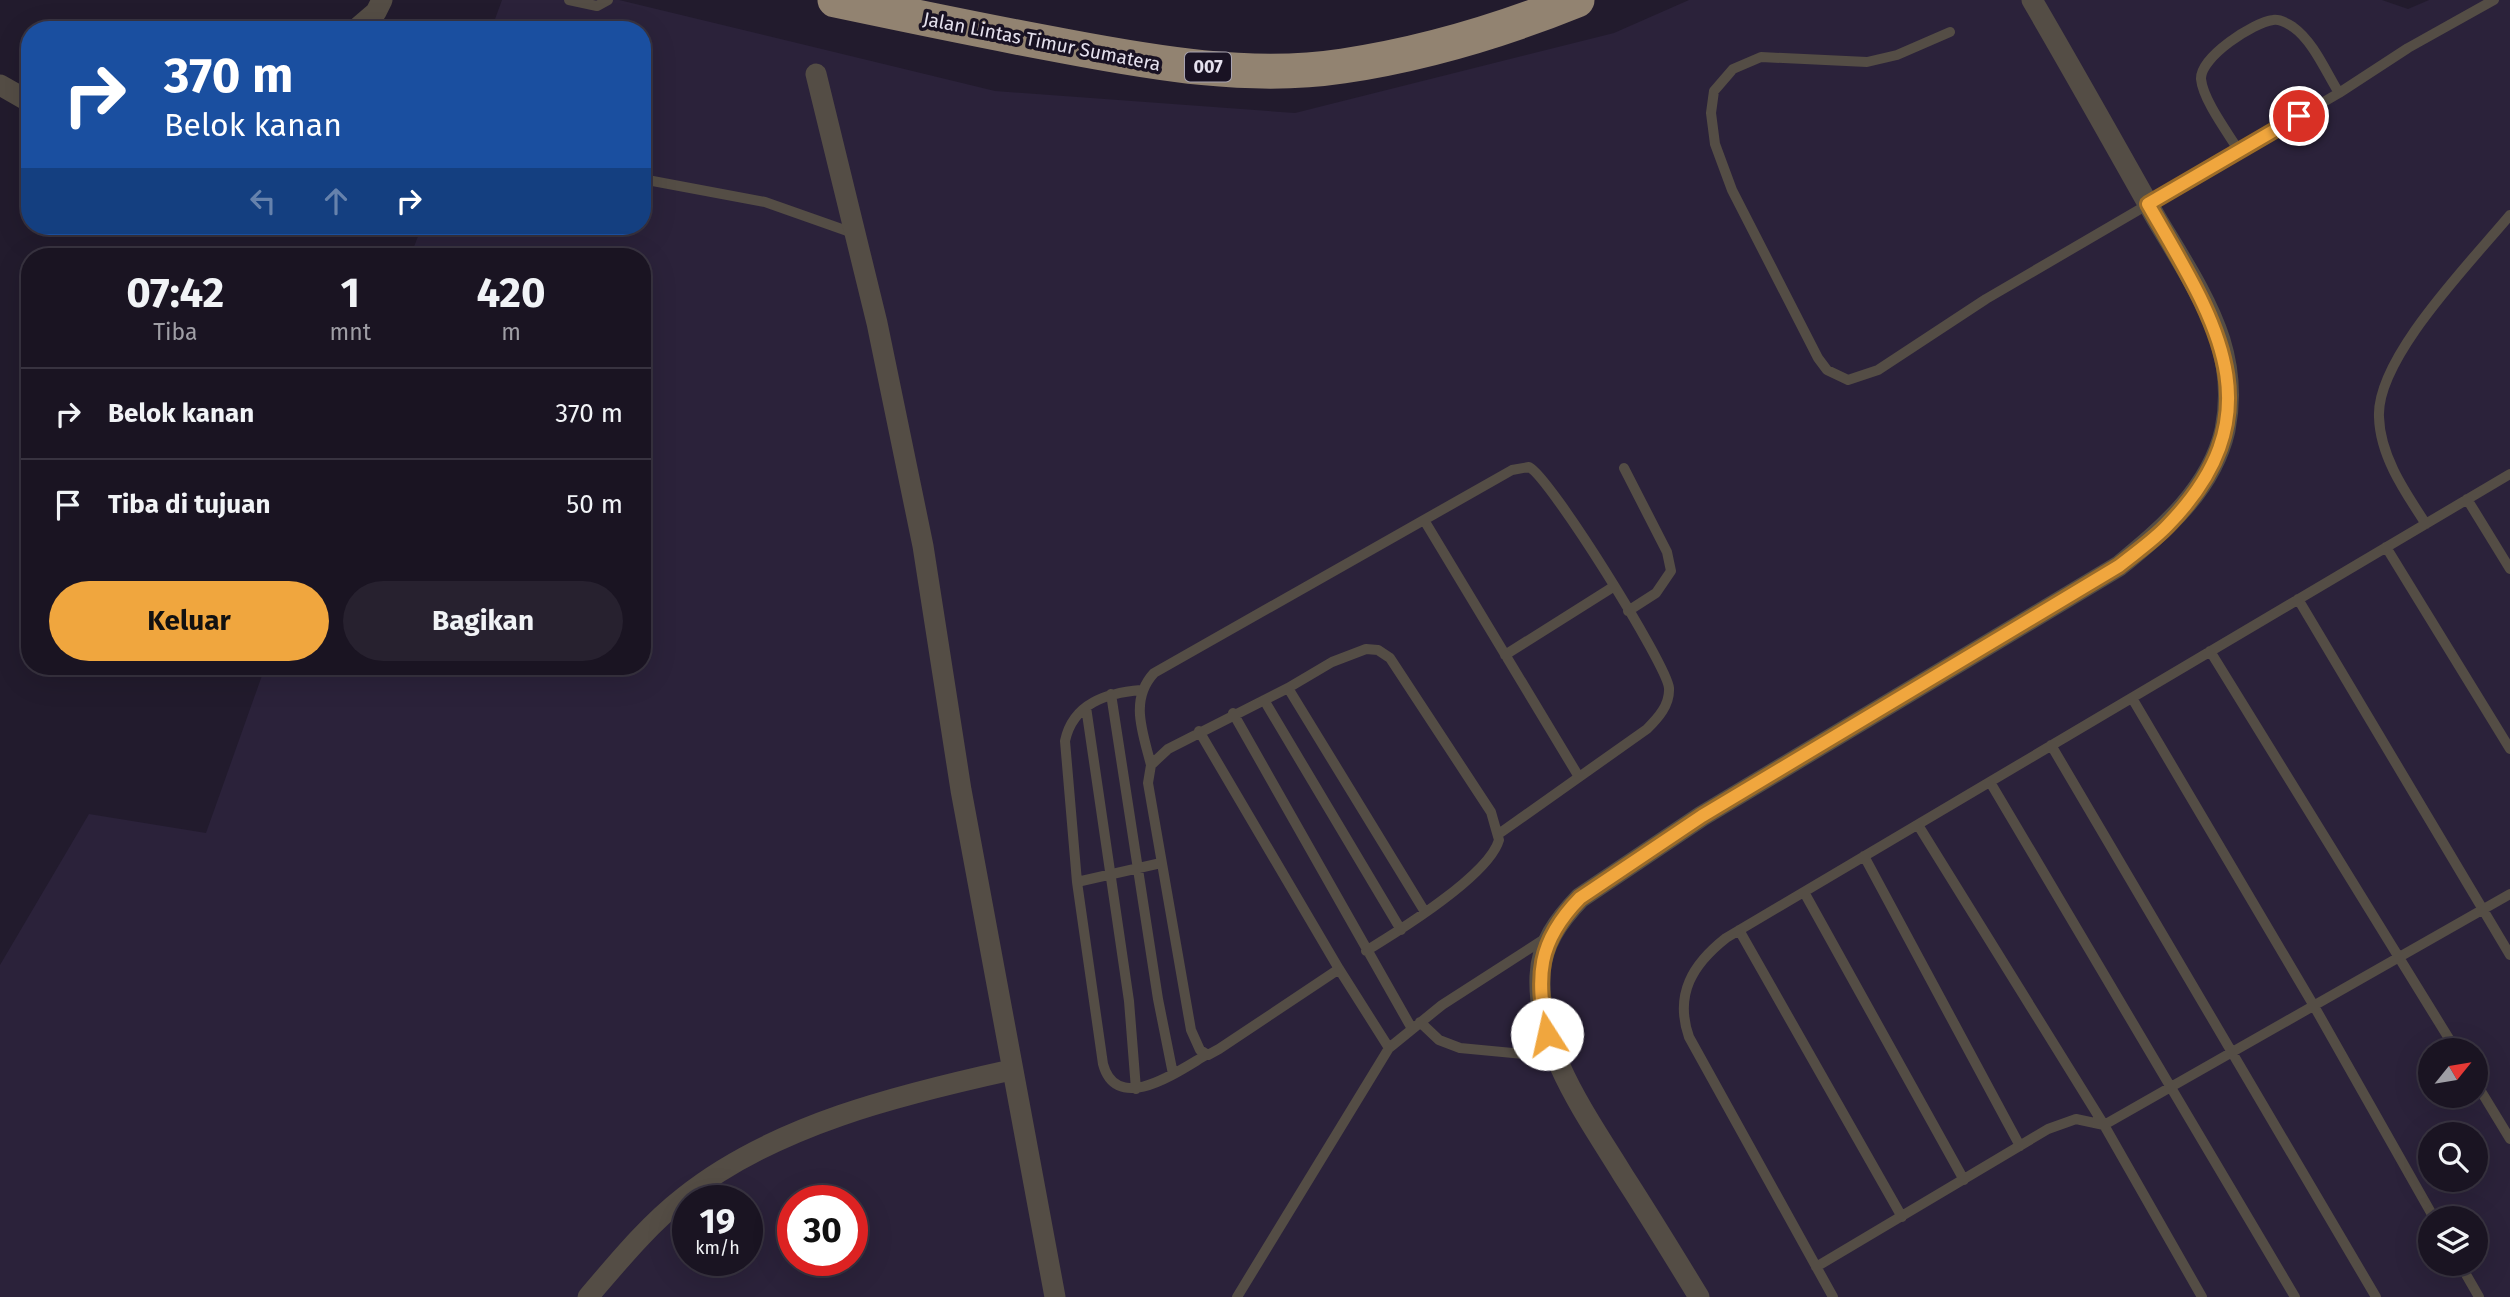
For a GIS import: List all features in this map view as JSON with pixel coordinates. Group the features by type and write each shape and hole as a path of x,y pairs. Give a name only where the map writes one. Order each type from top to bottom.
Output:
{"highway":[{"name":"Jalan Lintas Timur Sumatera","path":"835,0 1135,60 1242,70 1342,66 1396,55 1531,19 1577,0"}],"street":[{"path":"366,21 376,12 382,0"},
{"path":"1699,1297 1595,1129 1556,1057 1541,1003 1540,975 1551,935 1563,915 1580,898 1640,856 1815,747 2119,566 2167,527 2192,498 2212,466 2225,431 2229,397 2227,370 2207,308 2032,0"},
{"path":"816,75 877,323 923,546 961,790 1055,1297"},
{"path":"0,85 21,97"},
{"path":"588,1297 661,1216 721,1172 790,1136 850,1112 944,1084 1011,1070"}],"lane":[{"path":"569,0 597,6 608,0"},
{"path":"1950,32 1897,54 1867,62 1761,57 1733,69 1714,91 1711,113 1715,144 1732,190 1787,302 1827,370 1848,380 1878,370 1986,299 2339,93 2408,48 2494,0"},
{"path":"2239,151 2217,116 2201,81 2206,64 2219,49 2268,21 2284,22 2304,36 2339,93"},
{"path":"651,181 765,202 853,233"},
{"path":"2426,524 2383,446 2379,415 2382,392 2401,350 2510,215"},
{"path":"1206,1055 1191,1030 1161,863 1148,783 1150,765 1139,702 1141,690 1161,668 1512,470 1532,468 1559,500 1628,611 1663,670 1668,696 1654,722 1500,834"},
{"path":"1624,468 1667,552 1671,571 1656,593 1628,611"},
{"path":"1833,1297 1685,1024 1684,996 1697,964 1739,930 2510,474"},
{"path":"2468,499 2510,569"},
{"path":"1424,520 1579,777"},
{"path":"2386,547 2510,749"},
{"path":"1506,655 1613,587"},
{"path":"2298,599 2510,955"},
{"path":"1150,765 1168,749 1199,731 1288,688 1349,653 1372,649 1384,654 1491,812 1500,834 1497,847 1488,862 1401,930 1366,951"},
{"path":"2210,651 2449,1038"},
{"path":"1288,688 1425,912"},
{"path":"1141,690 1111,694 1086,707 1068,729 1065,741 1077,882 1105,1071 1117,1086 1136,1089 1172,1074 1252,1028 1339,969"},
{"path":"1111,694 1172,1074"},
{"path":"2132,698 2314,1006 2427,1206"},
{"path":"1264,700 1401,930"},
{"path":"1086,707 1129,1000 1136,1089"},
{"path":"1233,713 1366,951 1416,1025 1438,1040 1460,1048 1556,1057"},
{"path":"1199,731 1339,969 1389,1048"},
{"path":"2051,745 2376,1297"},
{"path":"1990,782 2295,1297"},
{"path":"1918,825 2104,1125 2202,1297"},
{"path":"1864,856 2020,1146"},
{"path":"1077,882 1161,863"},
{"path":"1804,892 1964,1180"},
{"path":"1816,1266 2067,1120 2084,1120 2104,1125 2510,894"},
{"path":"1739,930 1902,1217"},
{"path":"1237,1297 1389,1048 1416,1025 1551,935"},
{"path":"2488,1103 2510,1139"},
{"path":"2467,1276 2479,1297"}],"shaded area":[{"path":"502,0 619,0 995,91 1295,113 1614,33 1689,0 2382,0 2408,9 2429,0 2510,0 2510,1297 0,1297 0,965 89,814 206,833 262,675 651,675 651,248 413,248 419,235 651,235 651,21 494,21"}],"route":[{"path":"1547,1034 1541,1003 1540,975 1544,953 1563,915 1580,898 1702,816 2119,566 2167,527 2192,498 2212,466 2225,431 2229,397 2227,370 2220,341 2207,308 2148,204 2299,116"}]}
